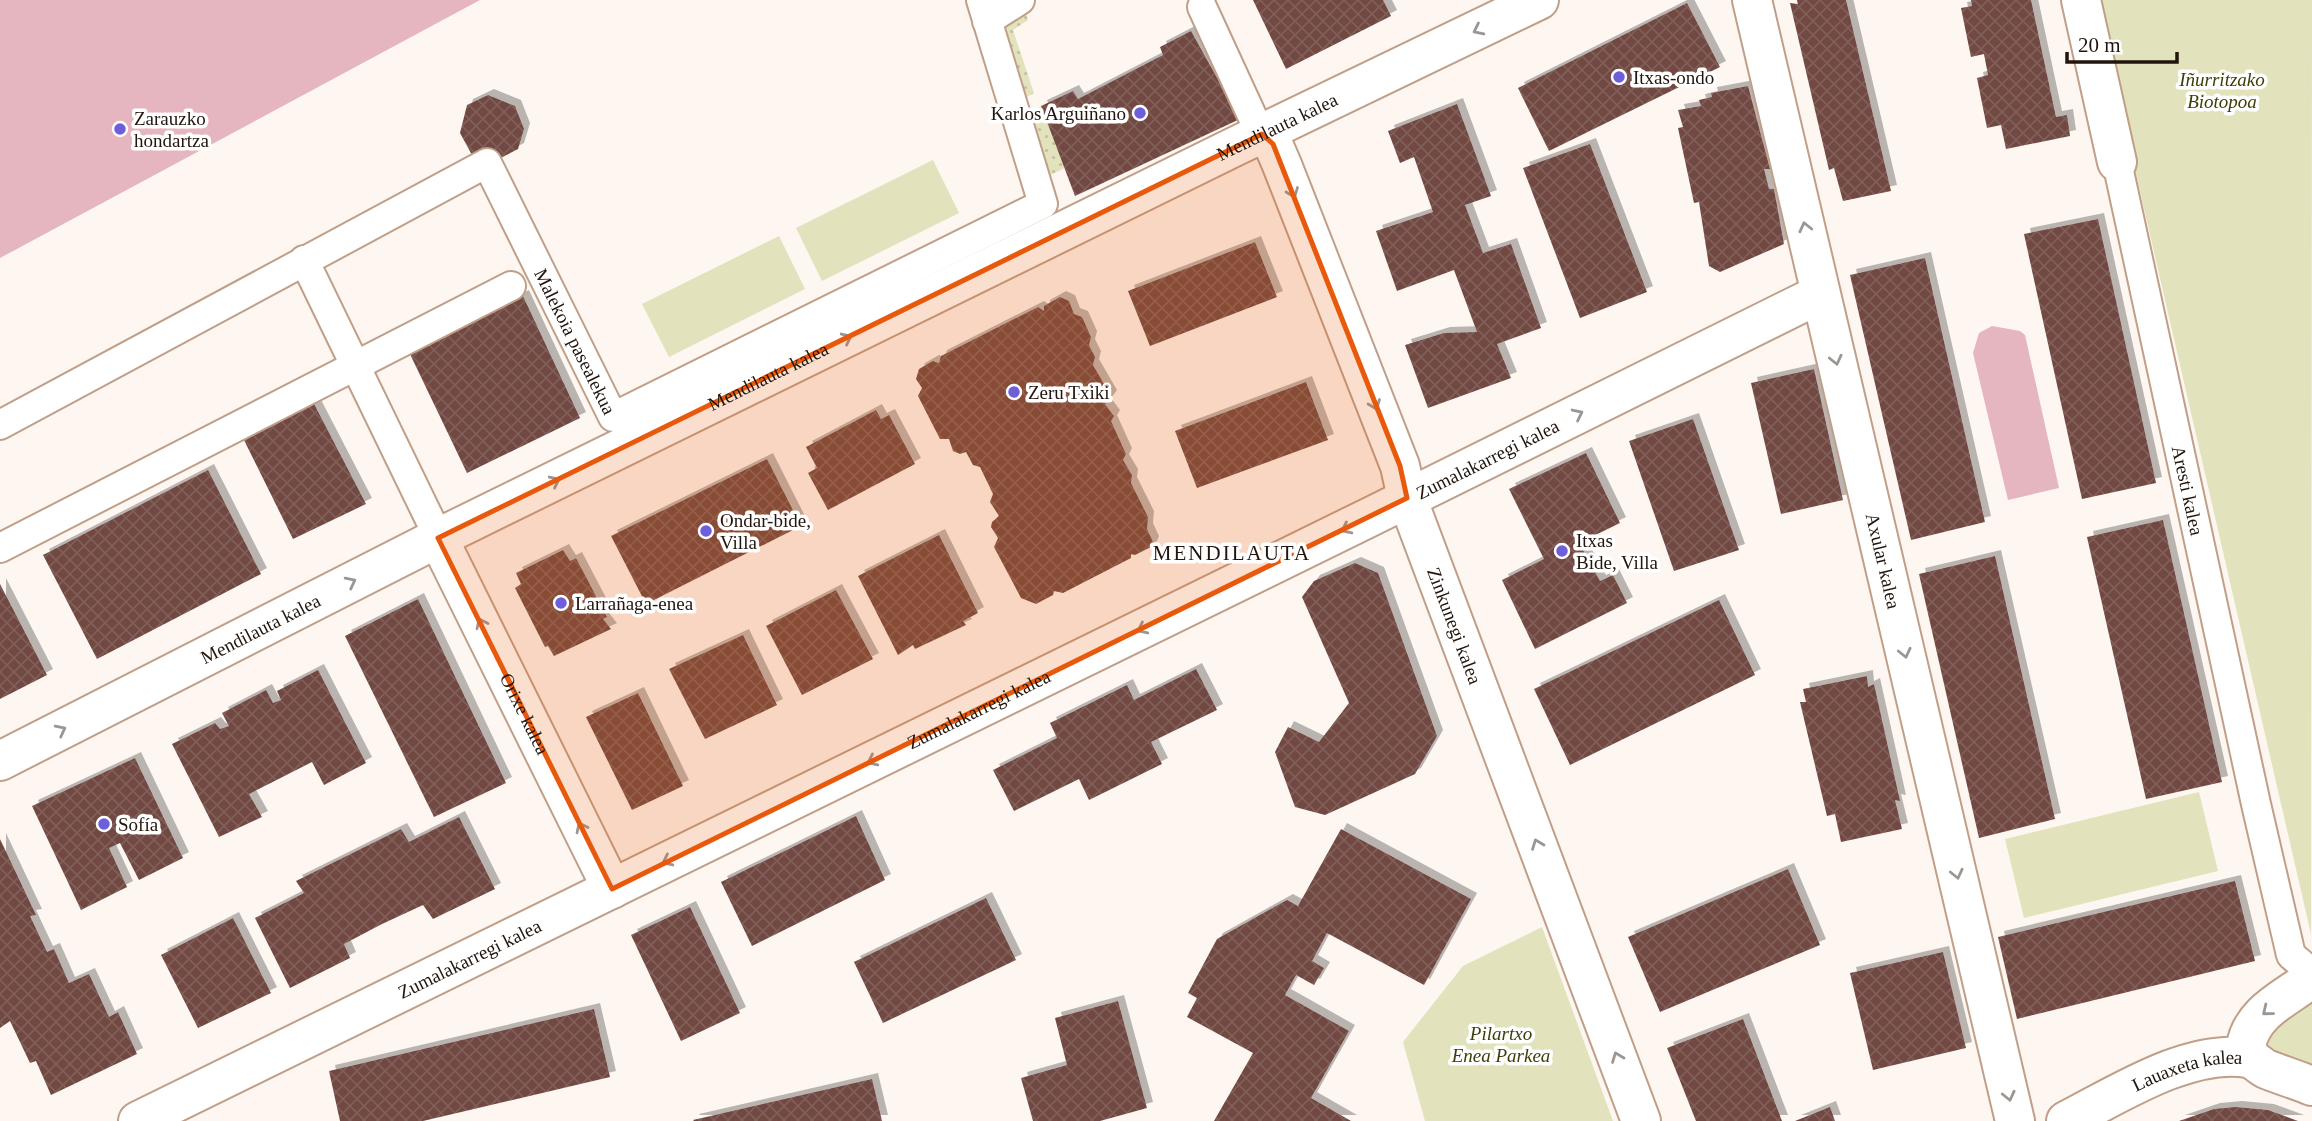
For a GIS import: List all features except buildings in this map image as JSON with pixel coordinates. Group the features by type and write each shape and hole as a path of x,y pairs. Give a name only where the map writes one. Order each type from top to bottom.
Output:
{"street":[{"name":"Malekoia pasealekua","path":"0,425 487,163 613,417 1042,204 984,10 1020,0"},
{"name":"Mendilauta kalea","path":"0,761 435,532 1258,127 1539,0"},
{"name":"Axular kalea","path":"1752,0 2015,1121"},
{"name":"Aresti kalea","path":"2081,0 2285,930 2291,955 2312,975"},
{"name":"Zinkunegi kalea","path":"1202,7 1258,127 1273,144 1282,165 1400,466 1407,498 1642,1121"},
{"path":"304,260 435,532"},
{"name":"Malekoia pasealekua","path":"0,548 510,285"},
{"name":"Zumalakarregi kalea","path":"138,1121 1820,293"},
{"name":"Orixe kalea","path":"435,532 612,889"},
{"path":"2251,1059 2246,1046 2253,1024 2264,1012 2312,975"},
{"name":"Lauaxeta kalea","path":"2066,1121 2142,1083 2179,1067 2204,1060 2251,1059 2269,1070 2312,1086"}],"highlighted area":[{"path":"1262,134 1273,144 1400,466 1407,498 612,889 438,538"}],"green space":[{"name":"Iñurritzako Biotopoa","path":"2096,0 2312,0 2311,934"},
{"path":"1024,6 1028,20 1013,30 1034,93 1018,102 994,24"},
{"path":"1041,106 1065,168 1044,178 1023,116"},
{"path":"933,160 959,213 822,281 796,228"},
{"path":"779,236 805,289 669,357 642,304"},
{"path":"2199,792 2218,871 2024,918 2005,839"},
{"name":"Pilartxo Enea Parkea","path":"1542,927 1613,1121 1425,1121 1403,1042 1463,966"},
{"path":"2312,1000 2312,1070 2269,1063 2268,1029 2293,1016"}],"shaded area":[{"name":"Zarauzko hondartza","path":"0,0 480,0 0,258"},
{"path":"1992,326 2020,331 2025,335 2059,488 2008,500 1973,353 1979,333"}],"place":[{"name":"Itxas-ondo","path":"1619,77"},
{"name":"Karlos Arguiñano","path":"1140,113"},
{"name":"Zarauzko hondartza","path":"120,129"},
{"name":"Zeru Txiki","path":"1014,392"},
{"name":"Ondar-bide, Villa","path":"706,531"},
{"name":"Itxas Bide, Villa","path":"1562,551"},
{"name":"Larrañaga-enea","path":"561,603"},
{"name":"Sofía","path":"104,824"}],"district":[{"name":"MENDILAUTA","path":"1232,553"}]}
